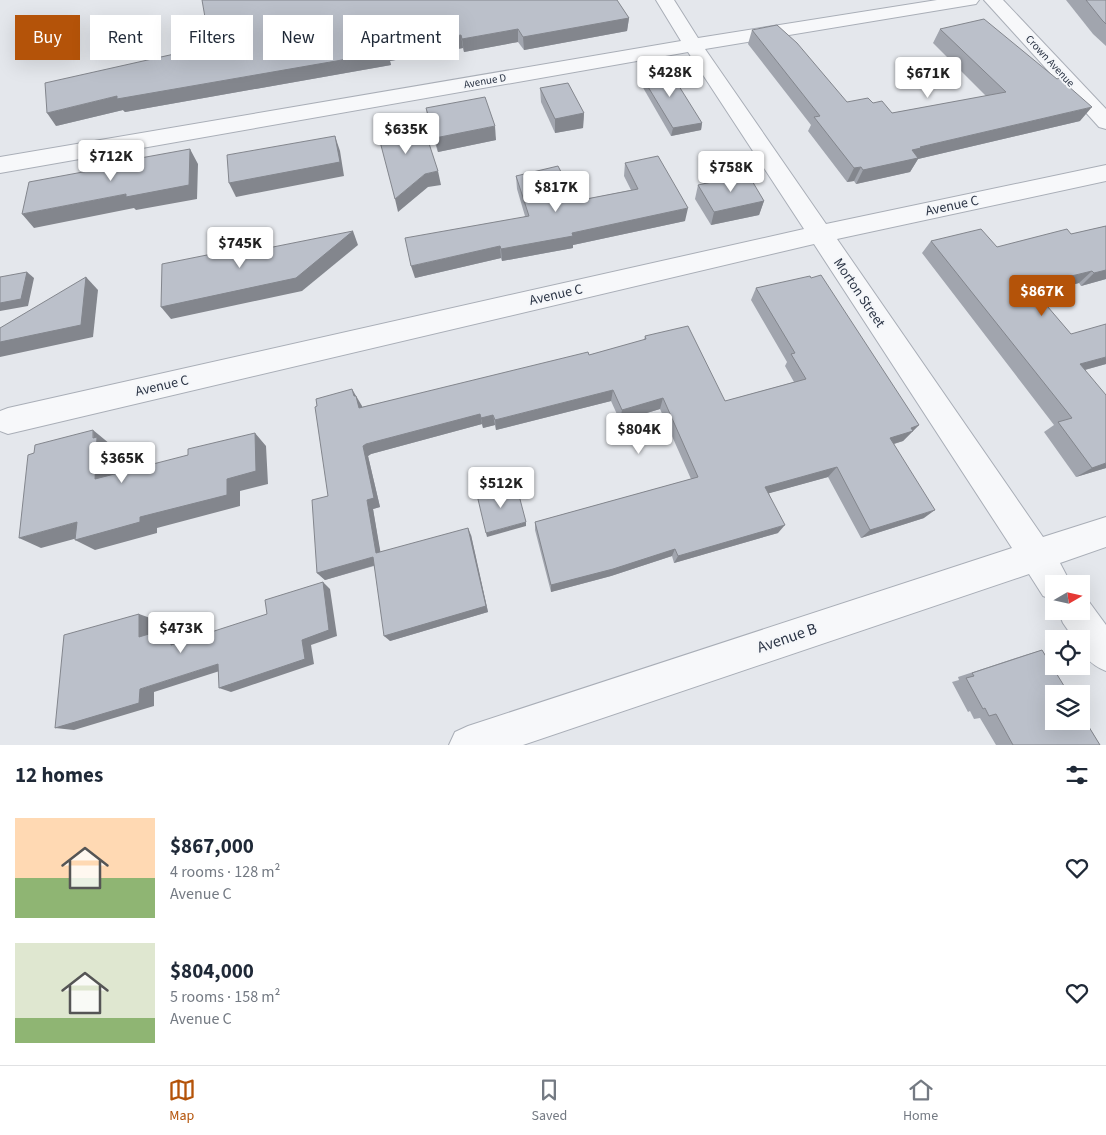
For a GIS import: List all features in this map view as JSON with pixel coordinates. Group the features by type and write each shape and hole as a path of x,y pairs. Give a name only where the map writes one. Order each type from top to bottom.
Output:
{"street":[{"name":"Morton Street","path":"665,0 693,45 1049,575"},
{"name":"Avenue D","path":"0,165 693,45 970,0"},
{"name":"Crown Avenue","path":"993,0 1106,122"},
{"name":"Avenue C","path":"8,421 820,234 1106,173"},
{"name":"Avenue B","path":"468,745 1106,532"},
{"path":"1081,620 1106,654"}],"building":[{"path":"202,0 617,0 629,18 523,37 518,29 462,39 461,35 459,35 459,15 343,15 343,60 117,99 117,96 47,113 45,83 148,60 161,60 161,57 171,55 171,60 253,60 253,15 205,15"},
{"path":"1086,0 1106,0 1106,24 1102,20"},
{"path":"984,19 1057,79 1059,78 1092,107 920,147 912,150 918,158 863,170 861,167 854,168 814,117 820,116 752,30 777,25 797,43 847,102 868,98 873,103 882,101 892,113 1006,92 940,29"},
{"path":"667,67 702,123 673,128 639,72"},
{"path":"568,83 584,113 555,119 540,88"},
{"path":"485,97 495,126 435,138 426,108"},
{"path":"422,122 438,171 425,174 395,199 377,130"},
{"path":"335,136 340,162 229,183 227,155"},
{"path":"190,149 189,185 126,197 126,194 22,214 29,182 113,166 113,163"},
{"path":"658,156 688,208 572,233 573,236 501,249 500,246 411,266 405,238 529,216 516,176 558,166 576,201 638,189 625,163"},
{"path":"748,174 764,201 714,212 698,185"},
{"path":"1106,226 1106,270 1094,273 1092,271 1030,286 1071,334 1106,324 1106,357 1080,364 1106,395 1106,463 1092,468 1058,422 1072,418 931,241 981,229 997,247 1067,229 1071,234"},
{"path":"353,231 296,278 161,307 162,264 262,244 263,249"},
{"path":"27,272 21,299 0,303 0,277"},
{"path":"821,275 919,425 911,428 913,431 890,438 935,510 870,530 837,467 765,487 785,525 678,556 675,549 613,569 551,585 535,522 698,477 663,398 622,410 613,390 495,420 493,415 481,418 480,414 363,446 374,498 367,500 376,553 468,528 486,606 384,636 373,557 317,573 312,500 328,496 315,407 317,406 316,399 352,389 359,408 588,352 589,355 646,339 645,336 688,326 725,401 806,379 791,354 795,353 756,288"},
{"path":"86,277 81,325 0,342 0,328"},
{"path":"93,430 93,438 97,437 95,479 188,455 188,449 255,433 256,471 227,479 227,495 140,517 140,522 75,540 77,522 19,538 28,455 34,453 35,445"},
{"path":"516,484 526,522 486,533 477,495"},
{"path":"323,582 329,630 302,640 305,659 219,688 218,664 140,689 139,703 55,728 64,635 139,614 139,637 172,627 171,645 267,614 265,600"},
{"path":"1042,650 1045,655 1045,675 1057,675 1063,685 1045,685 1045,730 1090,729 1100,745 1013,745 996,714 989,716 985,708 983,709 966,678 974,676 972,673"}]}
